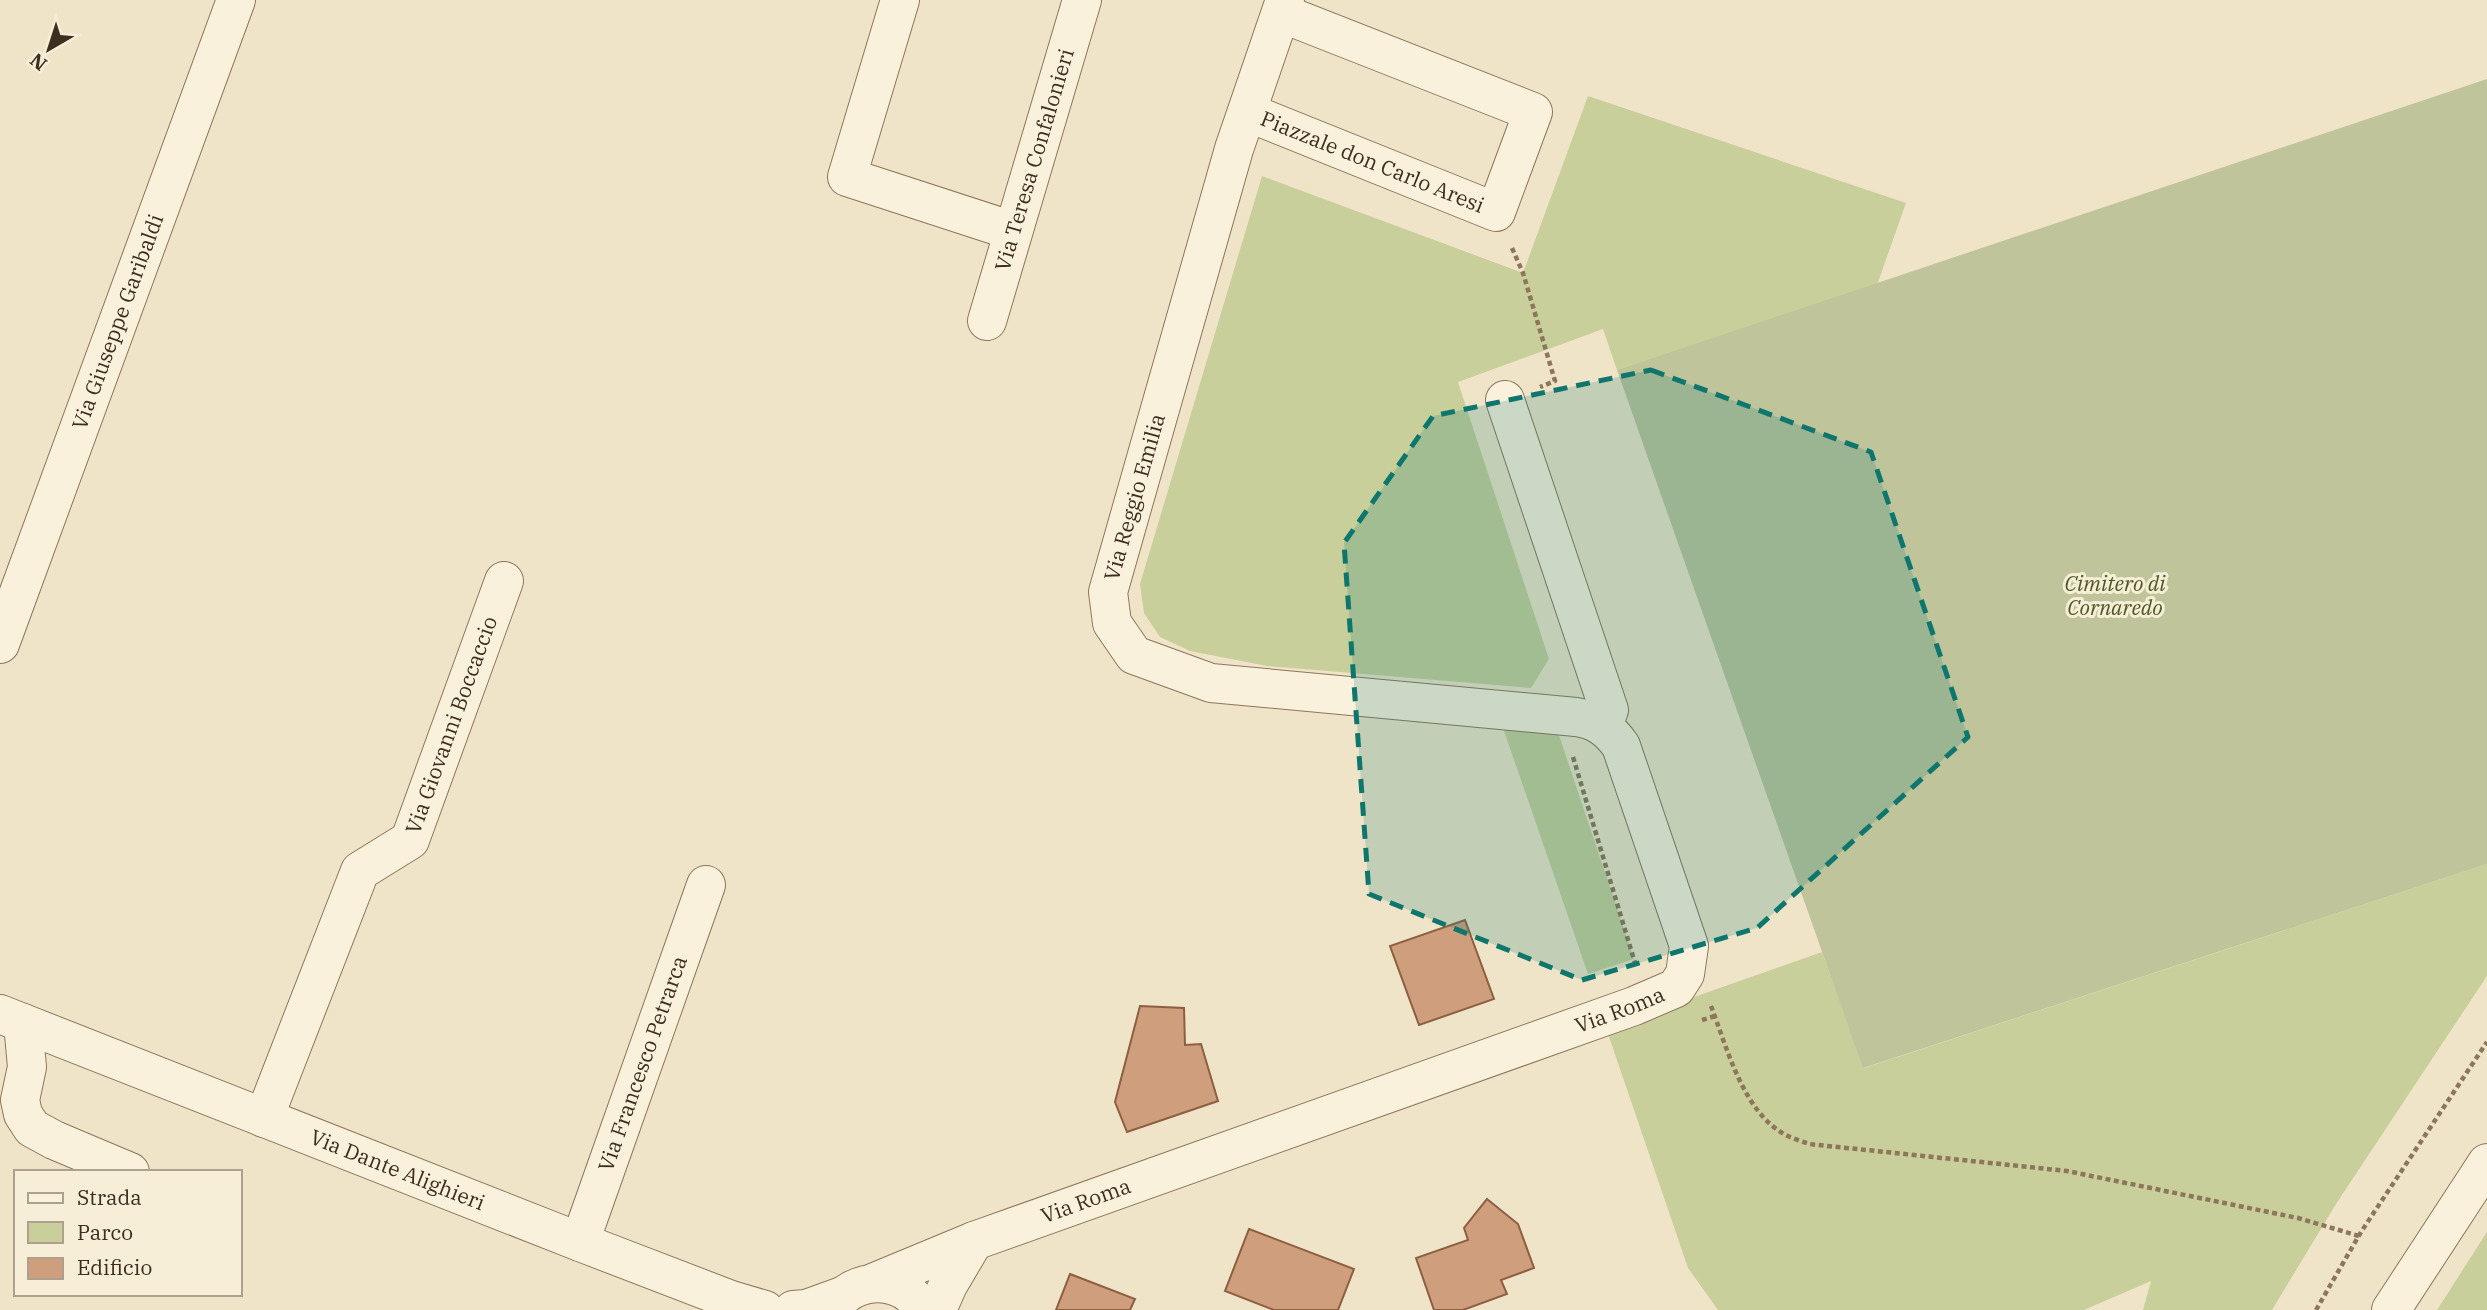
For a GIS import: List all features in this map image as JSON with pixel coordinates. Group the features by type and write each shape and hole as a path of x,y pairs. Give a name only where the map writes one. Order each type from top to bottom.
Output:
{"street":[{"name":"Via Giuseppe Garibaldi","path":"0,644 236,0"},
{"path":"900,0 847,177 1013,231"},
{"name":"Via Teresa Confalonieri","path":"986,321 1082,0"},
{"name":"Via Reggio Emilia","path":"1283,6 1234,149 1108,592 1112,623 1134,655 1212,683 1561,716 1588,719 1603,726"},
{"name":"Piazzale don Carlo Aresi","path":"1247,112 1496,212 1533,112 1283,6"},
{"path":"1505,400 1609,710 1603,726"},
{"name":"Via Giovanni Boccaccio","path":"264,1118 360,871 410,840 504,580"},
{"name":"Via Roma","path":"849,1296 974,1241 1676,988 1685,974 1689,946 1620,746 1603,726"},
{"name":"Via Francesco Petrarca","path":"580,1242 706,885"},
{"path":"11,1019 27,1067 20,1100 23,1114 32,1128 125,1170"},
{"name":"Via Dante Alighieri","path":"11,1019 745,1307"},
{"path":"2391,1310 2487,1163"},
{"path":"937,1310 948,1285 974,1241"},
{"path":"793,1310 806,1309 890,1283 915,1297 924,1310"}],"path":[{"path":"1496,212 1523,274 1555,381 1505,400"},
{"path":"1561,716 1646,1001"},
{"path":"1686,968 1700,980 1748,1100 1766,1121 1783,1134 1809,1144 2067,1171 2298,1218 2359,1237"},
{"path":"2316,1310 2359,1237 2487,1042"}],"highlighted area":[{"path":"1651,370 1871,452 1968,737 1757,928 1582,980 1369,894 1344,543 1433,416"}],"green space":[{"name":"Cimitero di Cornaredo","path":"2487,79 2487,864 1863,1068 1617,370"},
{"path":"1588,96 1906,203 1877,285 1617,370 1603,329 1458,382 1549,659 1531,688 1267,666 1190,651 1160,637 1144,613 1140,584 1262,176 1523,273"},
{"path":"1501,722 1557,729 1634,959 1588,974"},
{"path":"2487,864 2487,976 2336,1204 2272,1310 2143,1310 2151,1281 2084,1310 1718,1310 1688,1268 1606,1028 1822,952 1864,1068"},
{"path":"2487,1232 2487,1310 2437,1310"}],"building":[{"path":"1465,920 1494,999 1419,1025 1390,946"},
{"path":"1140,1006 1184,1008 1185,1045 1201,1044 1218,1101 1127,1132 1115,1102"},
{"path":"1487,1199 1518,1224 1534,1268 1501,1280 1507,1294 1463,1310 1434,1310 1416,1258 1468,1240 1464,1228"},
{"path":"1249,1229 1354,1269 1338,1310 1274,1310 1225,1291"},
{"path":"1070,1274 1135,1299 1130,1310 1056,1310"}]}
